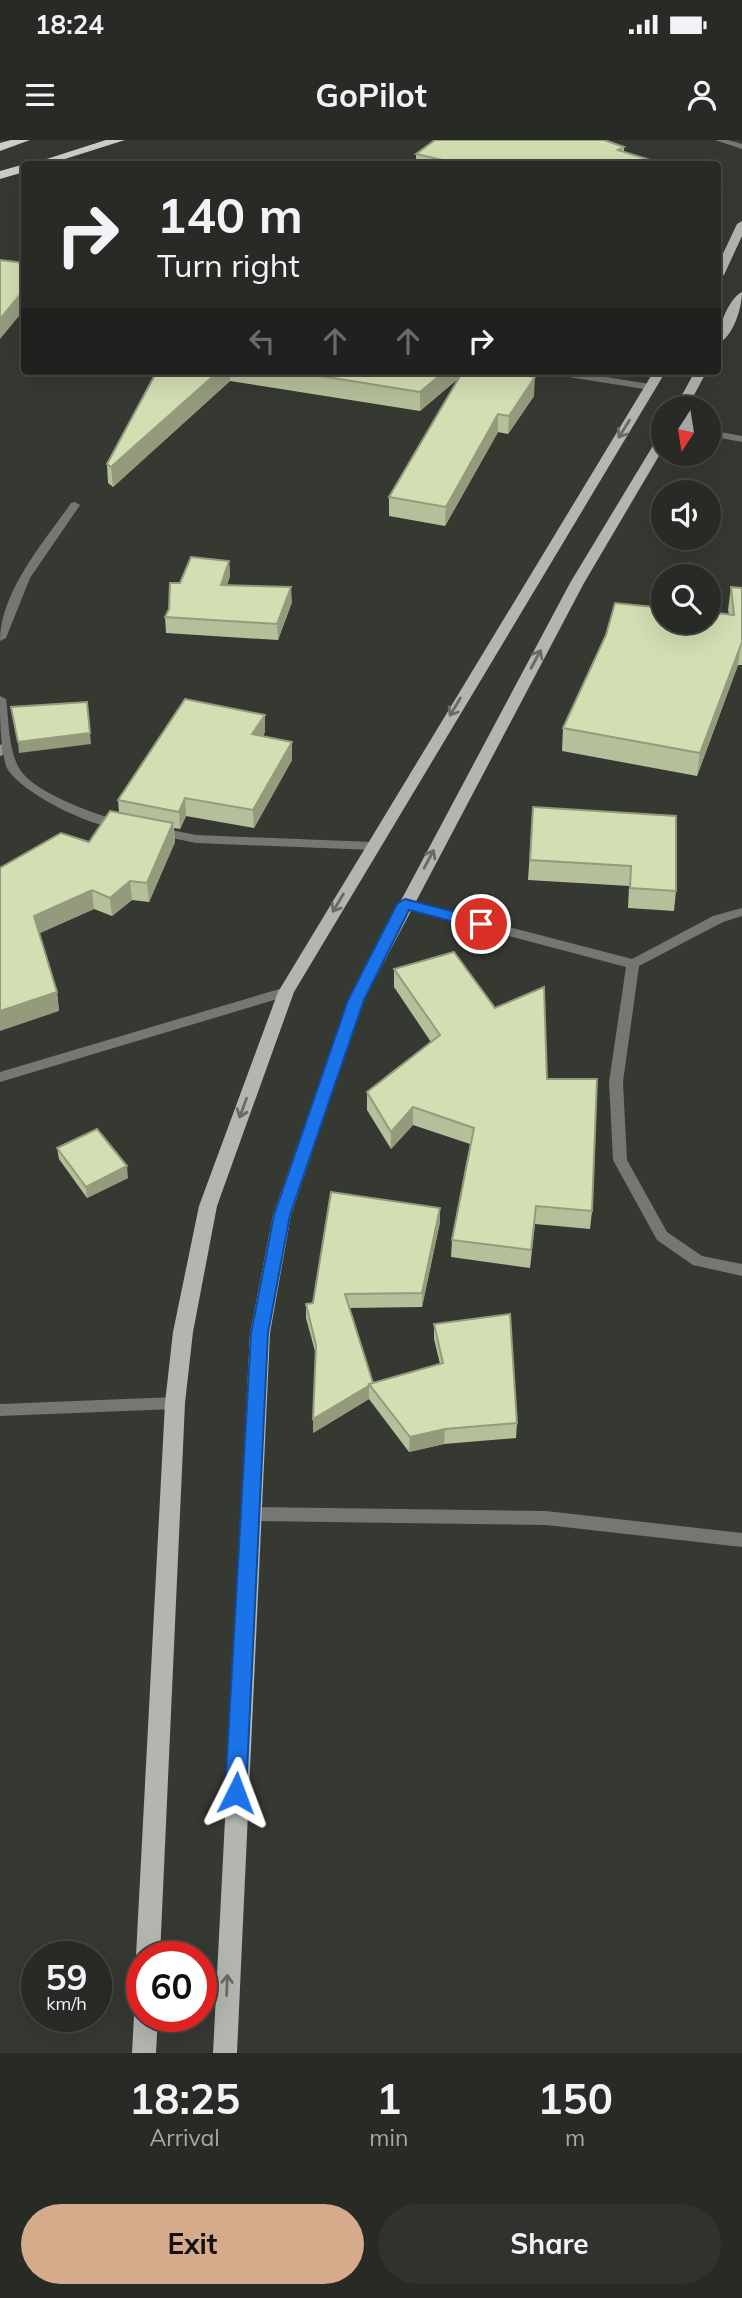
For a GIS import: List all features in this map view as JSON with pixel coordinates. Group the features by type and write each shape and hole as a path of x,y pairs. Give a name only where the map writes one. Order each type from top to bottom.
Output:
{"highway":[{"path":"0,147 24,140"},
{"path":"47,161 118,140"},
{"path":"0,175 21,169"}],"main road":[{"path":"721,269 742,224"},
{"path":"721,334 742,295"},
{"path":"149,1941 175,1403 183,1332 208,1206 285,992 658,375"},
{"path":"687,396 699,375"},
{"path":"225,2053 249,1514 260,1333 282,1215 356,1000 577,583 651,459"},
{"path":"144,2053 145,2032"}],"street":[{"path":"350,140 358,140"},
{"path":"719,140 742,147"},
{"path":"575,375 650,387"},
{"path":"721,435 742,439"},
{"path":"0,638 25,578 75,505"},
{"path":"0,699 14,770 44,795 107,822 196,839 372,846"},
{"path":"405,904 633,964 718,919 742,912"},
{"path":"633,964 616,1082 620,1160 662,1236 698,1261 742,1270"},
{"path":"0,1077 285,992"},
{"path":"0,1410 175,1403"},
{"path":"249,1514 546,1518 742,1540"}],"building":[{"path":"435,140 604,140 624,147 618,150 653,161 447,161 416,154"},
{"path":"0,260 21,263 21,294 0,319"},
{"path":"155,375 214,375 111,467 107,464"},
{"path":"314,375 440,375 420,392"},
{"path":"461,375 535,377 509,416 498,414 446,507 389,497"},
{"path":"191,557 229,561 221,585 291,587 277,624 165,617 169,609 170,583 180,583"},
{"path":"731,587 742,588 742,642 700,753 563,728 606,635 615,603 651,607 651,634 721,634 721,613 734,615"},
{"path":"185,699 265,715 252,734 292,742 253,810 185,798 179,812 118,800"},
{"path":"87,702 90,733 18,742 11,707"},
{"path":"533,807 676,816 676,891 630,888 631,866 530,860"},
{"path":"110,811 173,823 147,883 130,881 110,898 92,890 34,916 57,992 0,1011 0,868 61,833 89,842"},
{"path":"454,952 495,1008 544,987 547,1079 597,1079 592,1211 536,1206 531,1250 452,1240 474,1128 413,1107 391,1132 367,1092 440,1035 394,969"},
{"path":"97,1129 127,1166 86,1187 57,1148"},
{"path":"331,1192 440,1208 422,1293 345,1294 373,1383 313,1419 316,1345 306,1304 313,1303"},
{"path":"510,1314 517,1423 445,1429 410,1437 369,1384 443,1363 434,1324"}],"route":[{"path":"236,1793 260,1333 282,1215 356,1000 405,904 481,924"}]}
